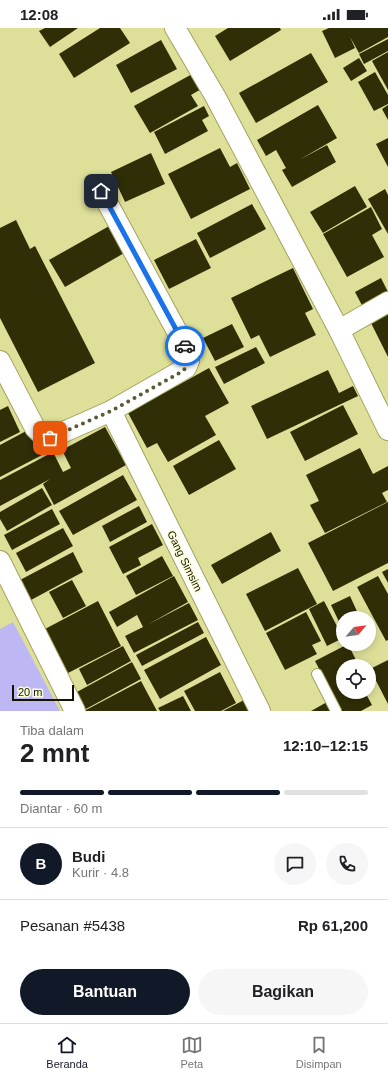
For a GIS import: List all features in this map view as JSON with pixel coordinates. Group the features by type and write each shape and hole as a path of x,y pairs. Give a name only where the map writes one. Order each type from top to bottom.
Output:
{"street":[{"path":"175,28 215,96 339,330 388,430"},
{"path":"0,361 35,428 43,436 50,438 58,436 111,411 186,368 189,361 188,352 101,191"},
{"path":"339,330 388,302"},
{"name":"Gang Simsim","path":"111,411 260,711"},
{"path":"0,560 75,711"}],"lane":[{"path":"317,674 336,711"}],"shaded area":[{"path":"13,622 60,711 0,711 0,629"}],"building":[{"path":"45,28 78,28 50,47 39,31"},
{"path":"100,28 120,28 130,43 74,78 59,54"},
{"path":"228,28 280,28 281,30 230,61 215,36"},
{"path":"329,28 388,28 388,37 359,53 350,37 355,48 335,58 322,31"},
{"path":"388,39 388,51 364,64 359,54"},
{"path":"161,40 177,69 131,93 116,65"},
{"path":"388,52 388,90 372,61"},
{"path":"311,53 328,82 256,123 239,93"},
{"path":"359,58 367,71 351,81 343,68"},
{"path":"375,72 388,95 388,104 374,111 358,82"},
{"path":"194,73 203,88 191,95 198,106 150,133 134,106"},
{"path":"318,105 337,138 299,160 327,145 336,162 292,187 282,170 286,168 276,150 266,156 257,140"},
{"path":"388,105 388,120 382,109"},
{"path":"204,106 209,116 202,120 208,131 165,154 154,132"},
{"path":"388,138 388,167 376,144"},
{"path":"220,148 230,167 237,163 250,189 191,219 168,174"},
{"path":"151,153 165,184 125,202 111,172"},
{"path":"355,186 367,207 323,233 310,212"},
{"path":"385,189 388,195 388,234 368,199"},
{"path":"252,204 266,229 210,258 197,233"},
{"path":"371,207 382,229 372,235 384,257 347,277 323,234"},
{"path":"16,220 30,249 35,246 95,363 38,392 0,318 0,228"},
{"path":"111,225 126,252 65,287 49,260"},
{"path":"196,239 211,268 169,289 154,260"},
{"path":"293,268 313,309 305,313 316,335 270,357 259,335 251,339 231,298"},
{"path":"381,278 388,292 388,301 366,313 355,292"},
{"path":"388,314 388,357 371,323"},
{"path":"232,324 244,347 215,361 203,338"},
{"path":"256,347 265,363 224,384 215,367"},
{"path":"209,368 229,403 205,416 216,435 168,462 157,443 147,448 128,413"},
{"path":"328,370 339,393 353,386 358,396 267,439 251,406"},
{"path":"343,405 358,434 305,461 290,432"},
{"path":"8,406 20,432 0,442 0,410"},
{"path":"105,427 126,465 54,505 43,484 50,479 0,506 0,480 53,452 63,472 71,468 62,450"},
{"path":"28,430 42,455 0,477 0,445"},
{"path":"219,440 236,469 189,495 173,466"},
{"path":"360,448 373,474 388,466 388,490 382,493 387,502 325,533 310,505 319,501 306,475"},
{"path":"123,475 137,500 73,535 59,511"},
{"path":"42,488 52,505 7,531 0,519 0,512"},
{"path":"388,502 388,563 333,591 308,543"},
{"path":"139,506 147,522 110,542 102,526"},
{"path":"52,509 60,524 12,550 4,535"},
{"path":"152,524 163,545 138,558 141,565 123,574 109,547"},
{"path":"63,528 73,546 26,572 16,553"},
{"path":"271,532 281,551 222,584 211,565"},
{"path":"73,552 83,572 31,600 20,580"},
{"path":"162,556 173,576 136,595 126,576"},
{"path":"298,568 317,604 265,631 246,594"},
{"path":"388,569 388,583 382,572"},
{"path":"174,576 188,602 147,625 189,603 198,620 134,653 125,636 143,627 137,615 117,627 109,612"},
{"path":"378,576 388,594 388,640 386,641 376,622 376,611 370,611 357,587"},
{"path":"72,580 86,606 63,618 49,592"},
{"path":"350,596 357,611 336,611 336,615 331,605"},
{"path":"98,601 121,646 68,673 45,629"},
{"path":"324,601 336,624 336,642 327,646 309,609"},
{"path":"306,612 321,641 312,645 317,654 285,670 266,633"},
{"path":"198,622 204,633 142,666 136,655"},
{"path":"206,637 221,665 160,699 144,670"},
{"path":"123,646 131,661 87,685 79,669"},
{"path":"336,650 352,651 356,659 336,659 336,699 369,699 372,705 361,711 341,711 315,661"},
{"path":"388,660 388,704 376,681 376,666"},
{"path":"132,662 141,679 84,710 75,693"},
{"path":"220,672 236,703 221,711 195,711 184,691"},
{"path":"141,681 157,711 84,711"},
{"path":"183,696 191,711 160,711 158,708"},
{"path":"246,699 252,711 223,711"},
{"path":"327,702 332,711 311,711"}],"way so far":[{"path":"50,438 58,436 111,411 181,372 186,368 189,361 188,352 185,346"}],"route":[{"path":"101,191 185,346"}]}
